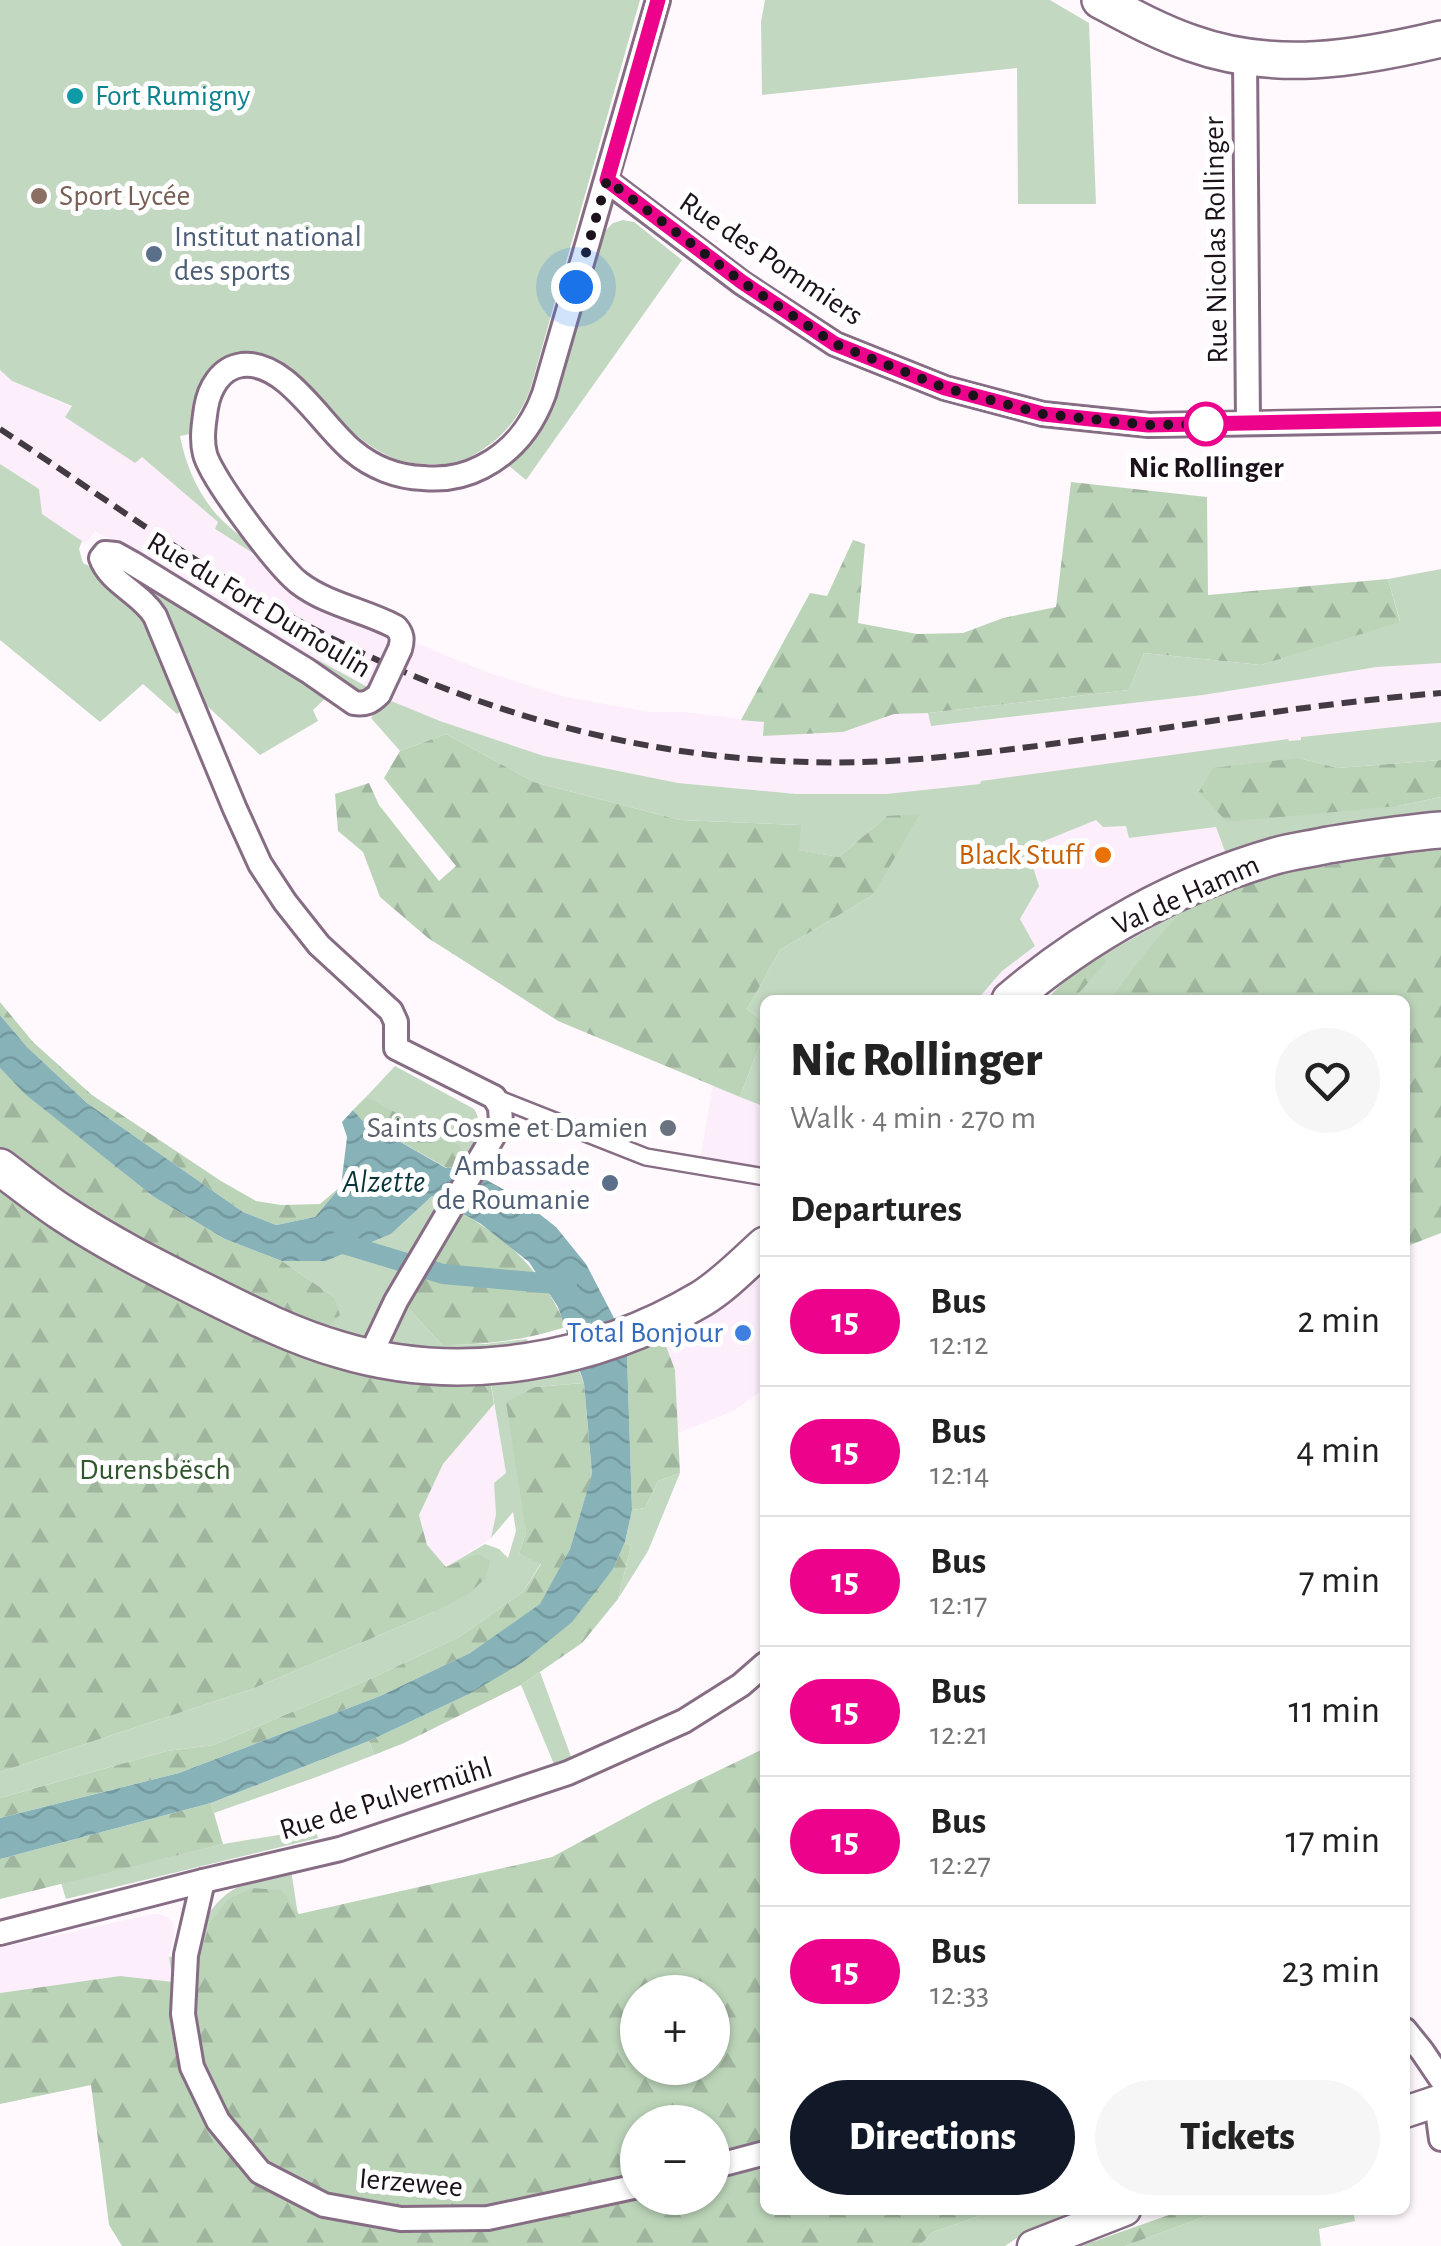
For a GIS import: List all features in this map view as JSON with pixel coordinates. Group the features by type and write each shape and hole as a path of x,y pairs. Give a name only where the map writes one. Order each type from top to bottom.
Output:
{"main road":[{"path":"1100,0 1191,44 1244,57 1310,62 1382,53 1441,40"},
{"name":"Val de Hamm","path":"1016,995 1118,922 1216,876 1279,854 1389,834 1441,830"},
{"path":"0,1167 115,1246 270,1324 369,1358 425,1366 488,1366 576,1352 656,1322 704,1297 760,1249"},
{"path":"1410,2109 1439,2094"},
{"path":"1034,2246 1112,2215"}],"street":[{"name":"Rue du Fort Dumoulin","path":"494,1097 396,1048 396,1022 391,1010 319,945 286,902 260,864 235,810 154,616 105,568 101,558 110,552 132,563 354,703 372,701 379,694 400,649 401,633 396,626 335,603 298,582 270,550 211,470 204,451 203,431 209,392 220,376 238,365 258,365 279,375 353,451 379,468 409,478 440,480 471,473 498,458 521,438 538,412 658,0"},
{"name":"Rue Nicolas Rollinger","path":"1244,57 1248,423"},
{"name":"Rue des Pommiers","path":"607,180 742,282 835,344 945,388 1043,414 1148,425 1441,420"},
{"path":"369,1358 396,1302 501,1123 500,1107 494,1097"},
{"path":"494,1097 646,1157 760,1176"},
{"name":"Rue de Pulvermühl","path":"0,1933 340,1849 568,1773 684,1721 760,1668"},
{"name":"Ierzewee","path":"203,1881 186,1955 182,2014 192,2067 218,2122 260,2172 324,2204 401,2219 488,2218 620,2190"},
{"path":"1410,2036 1422,2050 1439,2094 1441,2138"},
{"path":"730,2162 760,2154"}],"shaded area":[{"path":"0,370 12,381 72,407 65,416 135,463 142,456 219,522 215,530 384,630 389,644 405,651 411,641 489,673 566,697 649,712 685,712 764,722 763,736 843,732 894,714 928,713 932,726 1203,695 1377,667 1441,663 1441,722 1302,737 1302,741 886,794 795,794 678,783 544,756 384,698 320,661 292,651 95,531 86,544 42,514 39,489 0,464"},
{"path":"1096,819 1126,826 1129,838 1216,827 1238,887 1180,912 1080,968 1050,995 981,995 1002,971 1035,946 1020,919 1039,886 1027,848"},
{"path":"713,1085 760,1105 760,1176 699,1165"},
{"path":"760,1275 760,1392 735,1410 678,1433 675,1370 663,1338 715,1311"},
{"path":"494,1404 506,1473 494,1483 496,1514 491,1538 446,1567 427,1545 419,1514 442,1464"},
{"path":"153,1914 173,1922 169,1957 173,1982 119,1976 0,1993 0,1948"}],"green space":[{"path":"0,0 640,0 530,390 507,429 481,451 459,461 407,462 359,437 283,366 260,357 224,361 205,376 194,404 190,434 180,436 190,471 207,503 270,564 215,529 218,522 142,457 135,463 65,417 72,406 12,381 0,370"},
{"path":"765,0 1050,0 1089,23 1096,204 1018,204 1017,68 762,95 761,22"},
{"path":"623,220 634,222 682,260 526,480 508,465 536,434 552,408 605,231"},
{"path":"0,464 39,489 42,514 82,541 79,549 83,563 115,579 101,558 369,688 356,693 334,690 313,710 318,721 260,755 205,704 191,704 177,714 143,684 100,722 0,640"},
{"path":"1071,482 1207,497 1208,595 1388,579 1400,622 1261,665 1144,653 1129,690 894,714 843,732 763,736 764,722 741,720 810,593 827,596 853,540 865,544 858,623 917,634 963,633 1003,618 1056,607"},
{"path":"1441,569 1441,663 1377,667 1203,695 931,726 928,713 1129,690 1144,653 1261,665 1400,621 1388,579"},
{"path":"384,698 544,756 678,783 796,794 886,794 980,784 1301,737 1441,722 1441,760 1337,768 1299,758 1398,806 1441,797 1441,850 1338,864 1238,887 1216,827 1129,838 1126,826 1103,827 1096,820 1027,848 1039,886 1020,919 1035,946 1002,971 981,995 760,995 760,1019 747,1009 780,950 873,895 887,816 839,857 798,850 800,825 680,820 534,782 446,734 400,751 371,718"},
{"path":"446,734 534,782 680,820 801,825 799,850 839,857 887,816 920,814 873,895 780,950 747,1009 760,1019 760,1044 740,1097 558,1021 428,938 380,897 363,852 338,831 335,794 369,783 379,805 439,881 456,866 384,778 400,751"},
{"path":"1299,758 1337,768 1441,760 1441,797 1398,806 1227,822 1199,792 1213,768"},
{"path":"1441,850 1441,1233 1410,1245 1410,995 1113,995 1180,912 1238,887 1284,873"},
{"path":"1180,912 1113,995 1077,995 1105,962 1103,955"},
{"path":"1103,955 1106,962 1077,995 1051,995"},
{"path":"0,1002 33,1042 92,1095 256,1201 320,1204 341,1186 315,1217 276,1225 243,1212 87,1103 27,1047 0,1015"},
{"path":"760,1044 760,1105 740,1097"},
{"path":"395,1066 474,1109 478,1128 466,1161 366,1097"},
{"name":"Durensbësch","path":"0,1068 26,1094 154,1197 225,1239 282,1261 334,1297 340,1315 314,1341 488,1366 494,1404 443,1464 419,1515 427,1545 446,1567 478,1554 490,1561 486,1578 468,1594 434,1612 252,1689 0,1772"},
{"path":"366,1097 460,1146 466,1161 463,1167 447,1168 362,1120 353,1110"},
{"path":"432,1196 443,1202 386,1296 407,1307 442,1345 527,1339 541,1376 579,1370 584,1383 535,1387 524,1507 526,1532 519,1554 541,1563 523,1592 459,1637 214,1745 167,1751 0,1798 0,1772 252,1689 434,1612 446,1567 485,1544 499,1549 508,1558 516,1531 513,1512 491,1538 496,1514 494,1483 506,1473 488,1366 313,1342 334,1297 282,1261 326,1261 391,1234"},
{"path":"460,1212 495,1234 524,1260 547,1290 566,1327 505,1341 442,1345 407,1307"},
{"path":"663,1338 675,1370 680,1473 658,1481 645,1508 632,1510 627,1355"},
{"path":"584,1383 592,1475 570,1549 540,1605 470,1653 380,1696 179,1773 0,1818 0,1798 167,1751 214,1745 370,1679 459,1637 523,1592 541,1564 519,1554 526,1532 506,1402 535,1387"},
{"path":"680,1473 648,1551 618,1599 631,1546 625,1542 632,1510 645,1508 658,1481"},
{"path":"625,1542 631,1546 618,1599 582,1643 521,1685 374,1755 369,1741 467,1695 613,1569"},
{"path":"540,1672 573,1762 556,1769 521,1685"},
{"path":"369,1741 374,1755 214,1813 211,1803"},
{"path":"760,1750 760,2215 982,2215 933,2232 919,2246 122,2246 109,2225 91,2085 0,2104 0,1993 120,1976 173,1982 183,2012 210,1922 227,1900 252,1888 281,1890 299,1914 552,1857"},
{"path":"211,1803 223,1844 0,1899 0,1859"},
{"path":"315,1829 318,1838 66,1899 61,1883 223,1844"},
{"path":"291,1870 298,1915 183,2014 169,1957 186,1954 206,1918 225,1896 251,1881"},
{"path":"982,2215 1072,2215 1023,2234 1005,2246 919,2246 933,2232"},
{"path":"1169,2215 1209,2215 1125,2246 1081,2246"},
{"path":"1209,2215 1354,2215 1355,2221 1319,2229 1321,2246 1125,2246"}],"water":[{"name":"Alzette","path":"0,1015 27,1047 87,1103 243,1212 276,1225 315,1217 341,1186 347,1137 342,1122 353,1110 362,1120 446,1168 463,1167 519,1198 556,1227 586,1264 613,1316 627,1355 632,1510 625,1542 613,1569 572,1622 523,1662 467,1695 369,1741 211,1803 0,1859 0,1818 179,1773 380,1696 470,1653 540,1604 570,1549 592,1474 584,1383 558,1307 529,1262 481,1224 432,1196 391,1234 326,1261 282,1261 225,1239 154,1197 25,1094 0,1068"}],"waterway":[{"path":"337,1242 443,1274 567,1285"}],"railway":[{"path":"0,429 191,557 310,627 383,663 458,693 534,719 611,738 769,760 931,758 1441,693"}],"bus line":[{"name":"15","path":"658,0 607,180 742,282 835,344 945,388 1043,414 1148,425 1441,419"}],"place":[{"name":"Fort Rumigny","path":"75,96"},
{"name":"Sport Lycée","path":"39,196"},
{"name":"Institut national des sports","path":"154,254"},
{"name":"Nic Rollinger","path":"1206,424"},
{"name":"Black Stuff","path":"1103,855"},
{"name":"Saints Cosme et Damien","path":"668,1128"},
{"name":"Ambassade de Roumanie","path":"610,1183"},
{"name":"Total Bonjour","path":"743,1333"}],"route":[{"path":"576,287 607,180 742,282 835,344 945,388 1043,414 1148,425 1214,424 1206,424"}]}
